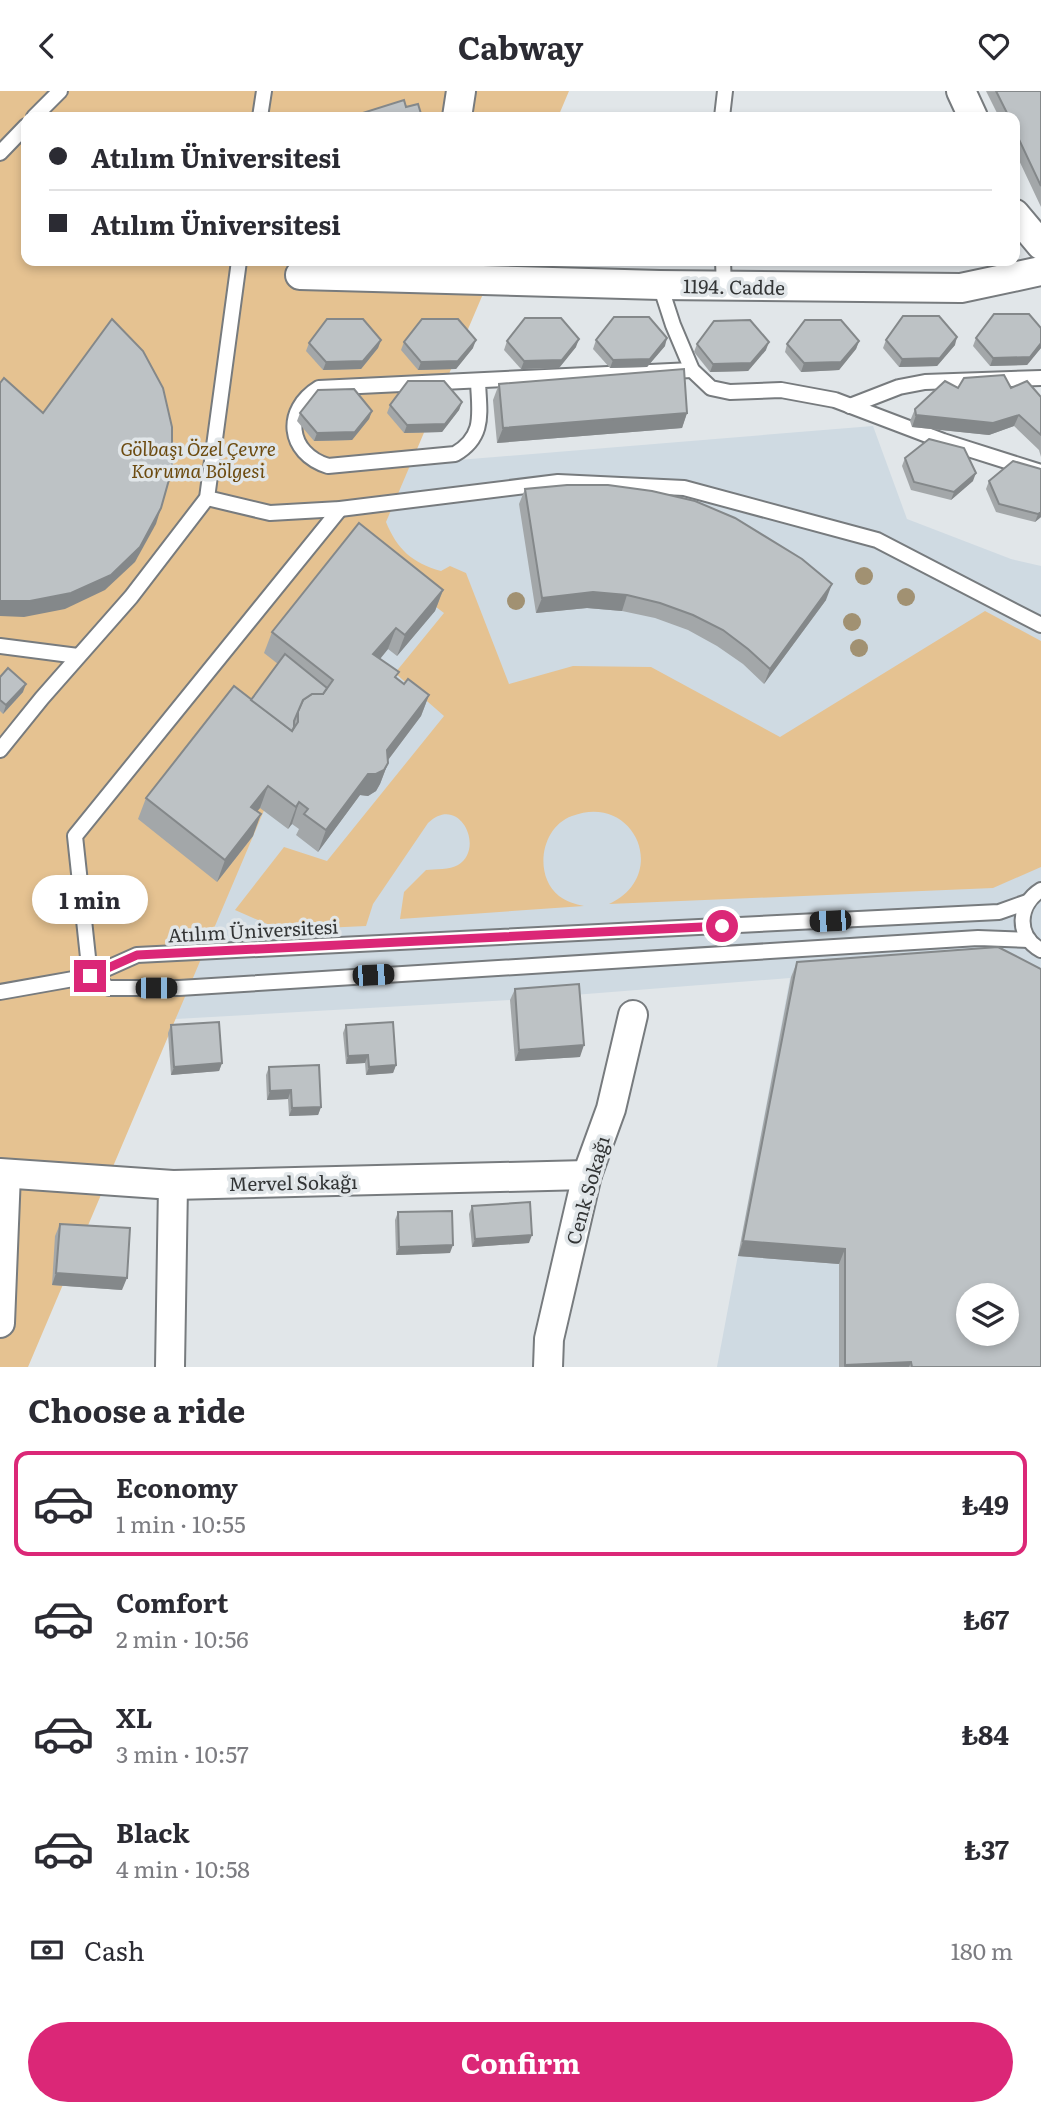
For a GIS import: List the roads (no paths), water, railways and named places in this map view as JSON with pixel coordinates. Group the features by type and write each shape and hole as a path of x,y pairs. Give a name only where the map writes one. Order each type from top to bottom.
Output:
{"street":[{"path":"458,112 461,91"},
{"path":"961,91 971,112"},
{"path":"1020,220 1041,245"},
{"name":"1194. Cadde","path":"300,275 442,269 660,285 723,274 961,288 1041,271"},
{"name":"Cenk Sokağı","path":"548,1367 549,1339 587,1175 611,1109 633,1015"},
{"path":"0,1322 3,1174"},
{"name":"Mervel Sokağı","path":"3,1174 173,1185 587,1175"},
{"path":"170,1367 173,1185"}],"lane":[{"path":"39,112 60,91"},
{"path":"261,112 264,91"},
{"path":"723,112 725,91"},
{"path":"0,153 21,130"},
{"path":"0,750 131,597 207,498 238,266"},
{"path":"660,285 692,370 703,382 720,391 780,390 808,394 1041,473"},
{"path":"478,381 478,429 469,443 455,454 328,466 311,459 297,442 295,421 298,412 310,394 319,388 692,370"},
{"path":"849,407 899,387 925,382 1041,377"},
{"path":"207,498 271,513 340,509 558,482 684,488 877,540 1041,625"},
{"path":"340,509 75,836 90,976 109,988 179,988 978,938 1028,940"},
{"path":"0,646 78,656"},
{"name":"Atılım Üniversitesi","path":"0,992 90,976 137,955 999,912 1027,902 1041,890"},
{"path":"1027,902 1022,921 1028,940 1041,950"}],"park label":[{"name":"Gölbaşı Özel Çevre Koruma Bölgesi","path":"198,459"}]}
